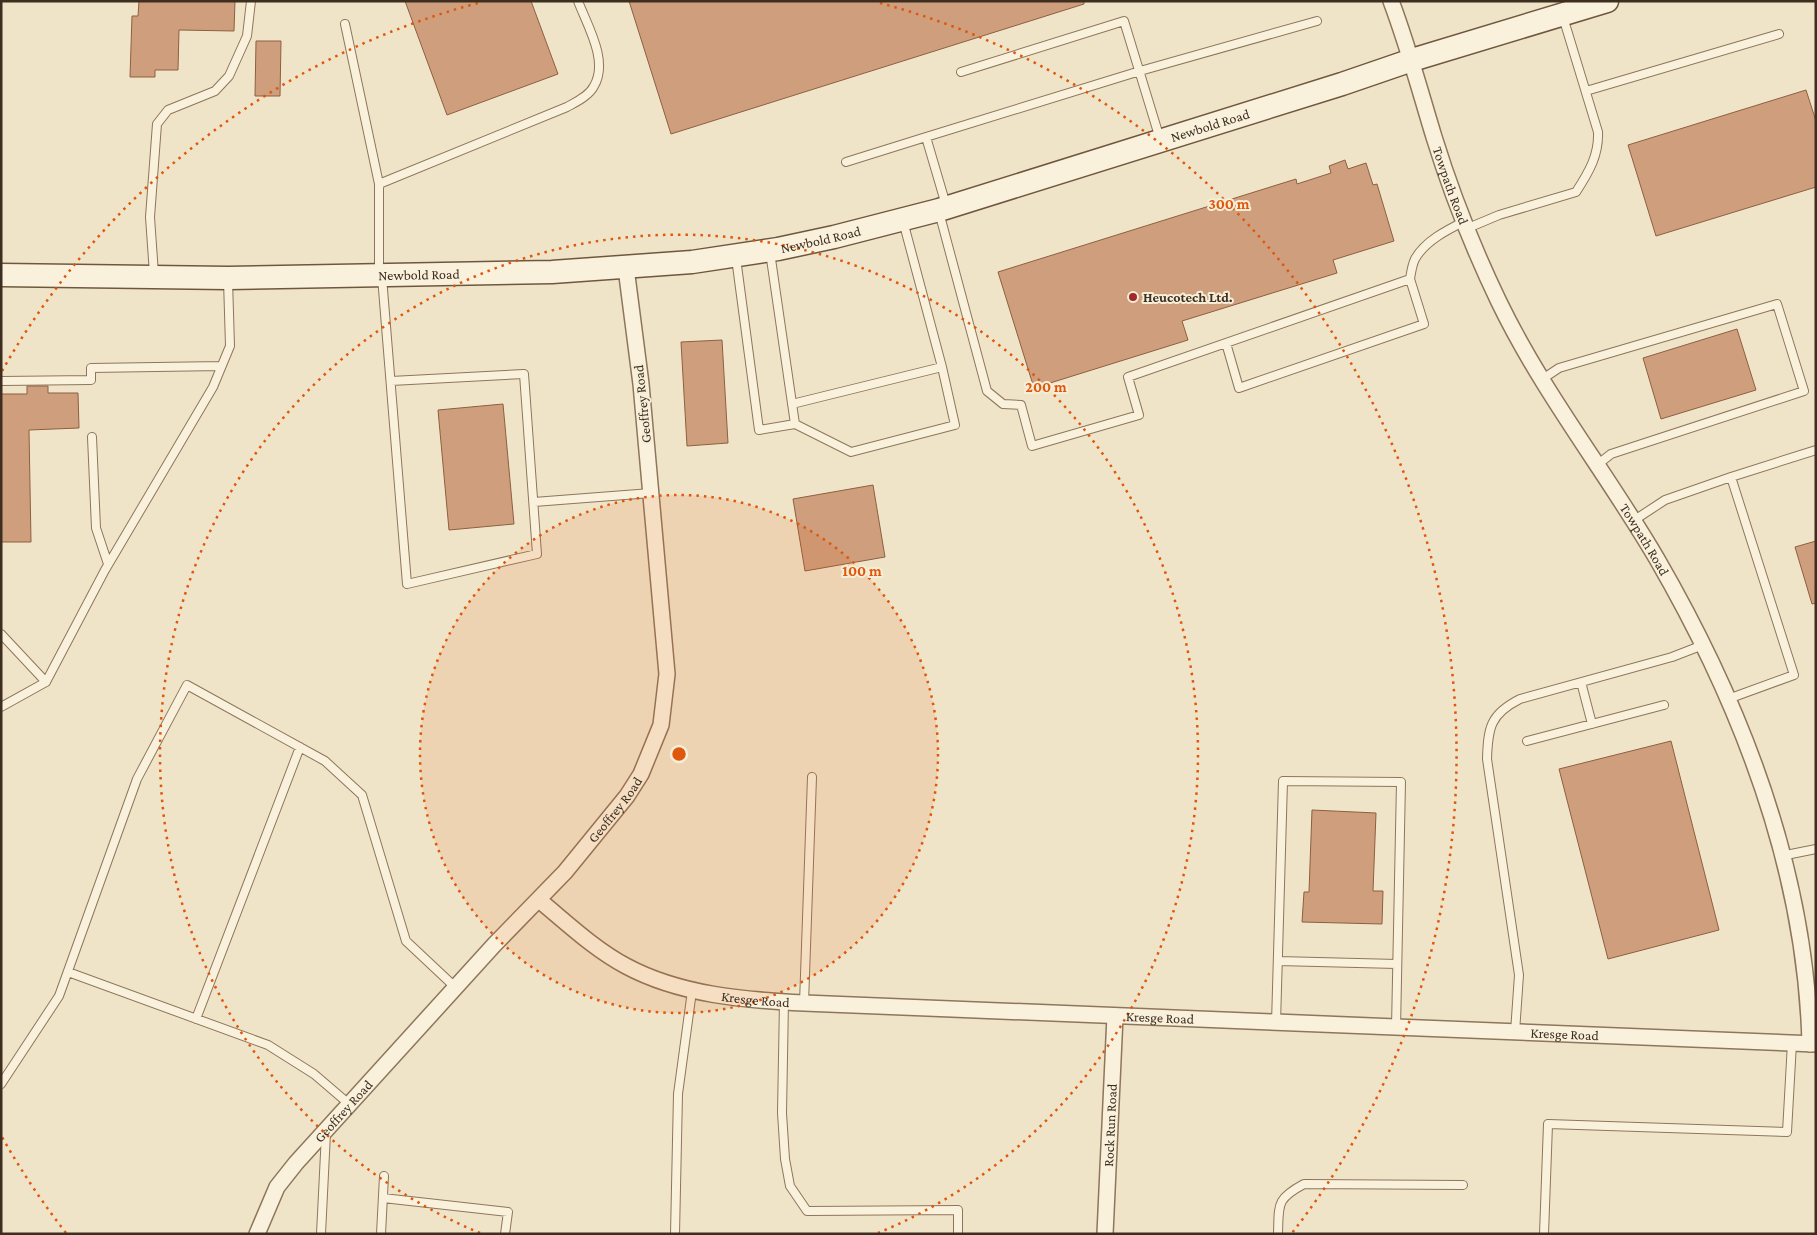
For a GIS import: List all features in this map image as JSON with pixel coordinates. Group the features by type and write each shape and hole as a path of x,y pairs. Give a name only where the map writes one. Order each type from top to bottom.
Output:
{"main road":[{"name":"Newbold Road","path":"1,275 228,278 380,277 626,268 735,256 834,238 943,209 1342,84 1412,60 1607,1"}],"street":[{"name":"Towpath Road","path":"1391,1 1412,60 1435,140 1499,302 1541,380 1633,520 1703,645 1728,699 1750,754 1781,856 1801,939 1813,1044"},
{"name":"Geoffrey Road","path":"257,1234 277,1187 326,1129 455,987 565,872 627,796 641,774 661,725 667,674 641,384 626,268"},
{"name":"Kresge Road","path":"539,900 599,950 626,966 654,979 692,990 784,1001 1813,1044"},
{"name":"Rock Run Road","path":"1105,1234 1115,1016"}],"lane":[{"path":"154,276 150,217 157,124 168,110 215,91 229,76 247,36 251,1"},
{"path":"378,184 567,107 582,98 594,87 599,73 599,56 578,1"},
{"path":"1226,343 1239,388 1424,324 1410,279 1415,259 1428,244 1448,229 1576,192 1594,161 1599,146 1598,132 1562,15"},
{"path":"846,162 1140,71 1317,20"},
{"path":"961,72 1124,21 1160,140"},
{"path":"346,24 378,184 380,277 391,382 407,584 538,554 524,374 391,382"},
{"path":"1586,91 1779,34"},
{"path":"926,137 987,391 994,399 1003,404 1021,405 1032,446 1139,415 1128,377 1410,279"},
{"path":"735,256 759,430 795,424 851,452 954,426 942,367 902,220"},
{"path":"769,250 795,424"},
{"path":"1,707 46,682 108,564 213,387 230,346 228,278"},
{"path":"1541,380 1559,368 1777,304 1804,391 1611,454 1597,464"},
{"path":"1,381 91,380 91,368 222,366"},
{"path":"792,404 942,367"},
{"path":"92,437 96,528 108,564"},
{"path":"1633,520 1665,500 1816,450"},
{"path":"1728,699 1794,675 1731,477"},
{"path":"534,502 650,493"},
{"path":"1,634 46,682"},
{"path":"1515,1032 1519,975 1488,759 1490,729 1494,718 1510,704 1520,699 1672,657 1703,645"},
{"path":"1581,682 1592,724"},
{"path":"1,1084 59,996 137,778 187,685 325,761 362,795 406,941 455,987"},
{"path":"1527,741 1664,705"},
{"path":"196,1019 300,747"},
{"path":"804,1003 812,777"},
{"path":"1276,1023 1282,781 1401,782 1396,1028"},
{"path":"1781,856 1816,849"},
{"path":"1278,961 1398,964"},
{"path":"68,972 268,1045 314,1074 349,1104"},
{"path":"675,1234 678,1094 692,990"},
{"path":"784,1001 782,1113 785,1159 790,1186 802,1205 807,1210 958,1210 958,1234"},
{"path":"1544,1234 1548,1124 1787,1132 1792,1043"},
{"path":"322,1234 326,1129"},
{"path":"380,1234 384,1176"},
{"path":"1278,1234 1279,1205 1286,1194 1304,1184 1463,1185"},
{"path":"383,1198 508,1212 505,1234"}],"building":[{"path":"139,1 235,1 234,31 179,30 178,70 155,70 155,77 130,77 132,16 138,16"},
{"path":"405,1 531,1 558,74 447,115"},
{"path":"629,1 1084,1 1084,4 671,134"},
{"path":"256,41 281,41 280,96 255,96"},
{"path":"1806,90 1816,121 1816,187 1656,236 1628,145"},
{"name":"Heucotech Ltd.","path":"1345,160 1348,169 1366,163 1373,185 1377,184 1394,241 1333,260 1337,273 1182,321 1188,340 1034,388 998,272 1296,179 1297,184 1331,173 1329,166"},
{"path":"1737,329 1756,390 1661,419 1643,358"},
{"path":"722,340 728,443 687,446 681,342"},
{"path":"27,386 48,386 48,393 78,393 79,428 29,430 31,542 1,542 1,394 27,394"},
{"path":"503,404 514,524 449,530 438,410"},
{"path":"873,485 885,557 805,571 793,499"},
{"path":"1816,541 1816,603 1812,604 1795,547"},
{"path":"1671,741 1719,930 1608,959 1559,769"},
{"path":"1312,810 1376,813 1373,891 1383,891 1382,924 1302,922 1304,892 1309,892"}],"place":[{"name":"Heucotech Ltd.","path":"1133,297"}]}
